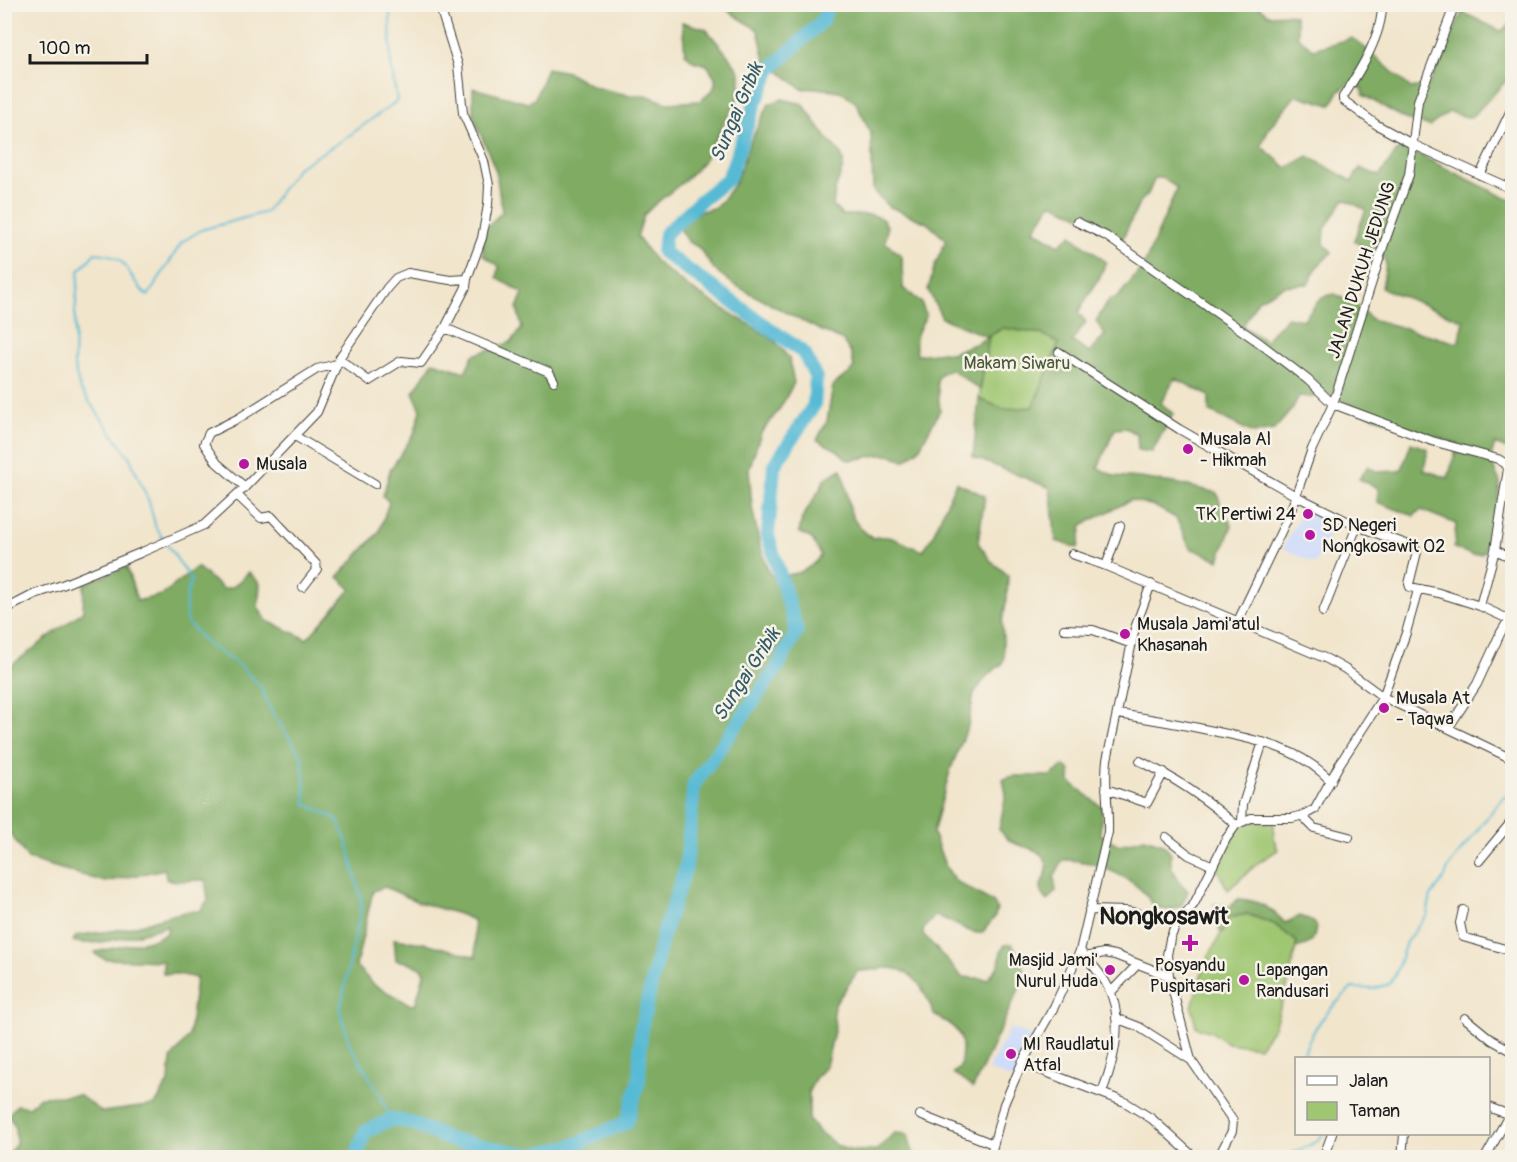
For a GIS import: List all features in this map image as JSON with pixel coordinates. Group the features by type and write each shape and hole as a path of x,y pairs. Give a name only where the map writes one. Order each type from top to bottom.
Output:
{"street":[{"path":"245,487 217,463 204,444 209,433 239,418 317,369 338,362 369,381 402,361 421,363 445,328 466,287 482,238 489,185 484,161 463,113 458,65 439,4"},
{"path":"1382,4 1381,20 1363,66 1342,99 1377,125 1412,144 1505,186 1512,187"},
{"name":"JALAN DUKUH JEDUNG","path":"1238,621 1290,513 1312,449 1333,404 1384,244 1409,175 1418,101 1455,4"},
{"path":"1480,174 1512,108"},
{"path":"1077,222 1106,236 1257,341 1308,380 1333,404 1432,441 1498,459 1506,464 1508,469 1495,550 1480,606"},
{"path":"4,610 35,594 82,578 204,525 245,487 317,412 338,362 387,288 400,275 416,273 458,281 467,279"},
{"path":"445,328 549,372 554,381"},
{"path":"1059,352 1179,429 1296,496 1357,525 1416,548 1410,587 1439,593 1510,617 1477,684 1449,727"},
{"path":"295,436 375,484"},
{"path":"237,495 261,518 271,516 316,564 317,569 303,587"},
{"path":"1323,612 1357,525"},
{"path":"1106,566 1120,526"},
{"path":"1495,550 1512,558"},
{"path":"1072,554 1151,584 1334,663 1383,697 1512,759"},
{"path":"990,1158 1004,1104 1022,1064 1082,954 1089,910 1108,832 1107,760 1132,644 1151,584"},
{"path":"1239,823 1251,818 1292,818 1315,809 1383,697 1406,633 1418,590"},
{"path":"1064,629 1093,630 1132,644"},
{"path":"1118,714 1188,725 1286,749 1317,766 1331,781"},
{"path":"1218,1158 1232,1131 1233,1121 1191,1060 1169,976 1168,946 1172,932 1194,904 1226,839 1239,823 1263,742"},
{"path":"1140,761 1164,772 1195,791 1239,823"},
{"path":"1106,789 1147,803 1164,772"},
{"path":"1304,815 1314,828 1349,837"},
{"path":"1479,861 1512,821"},
{"path":"1166,837 1189,855 1213,866"},
{"path":"1089,910 1126,911 1180,922"},
{"path":"1462,910 1460,923 1463,937 1512,951"},
{"path":"1082,954 1115,955 1169,976"},
{"path":"1082,954 1111,992 1116,1018 1113,1059 1102,1092"},
{"path":"1111,992 1137,965"},
{"path":"1116,1018 1139,1027 1191,1060"},
{"path":"1465,1018 1492,1040 1512,1051"},
{"path":"1022,1064 1102,1092 1139,1110 1195,1158"},
{"path":"1485,1158 1512,1111 1490,1107"},
{"path":"920,1115 993,1144"},
{"path":"1323,1158 1332,1135"},
{"path":"1402,1158 1404,1135"}],"shaded area":[{"name":"SD Negeri Nongkosawit 02","path":"1305,505 1336,522 1315,564 1283,548"},
{"name":"MI Raudlatul Atfal","path":"1010,1028 1036,1038 1012,1079 988,1070"}],"green space":[{"path":"711,5 1257,5 1269,15 1294,15 1298,37 1313,49 1352,38 1411,88 1429,85 1462,12 1501,31 1512,22 1512,78 1508,79 1471,118 1449,112 1430,126 1405,119 1363,95 1362,88 1349,83 1338,93 1331,105 1296,95 1269,128 1261,146 1287,168 1308,156 1352,181 1360,168 1379,176 1401,146 1512,201 1512,451 1495,444 1490,460 1500,482 1498,500 1483,553 1473,555 1454,548 1456,524 1421,510 1414,516 1377,502 1378,488 1359,479 1368,466 1377,472 1402,469 1411,443 1428,449 1424,470 1448,478 1458,444 1372,416 1325,392 1310,397 1299,396 1292,409 1274,430 1253,433 1209,411 1209,396 1175,378 1161,403 1173,414 1152,452 1138,450 1137,434 1126,428 1115,429 1098,468 1114,476 1180,484 1217,493 1222,509 1232,525 1219,560 1190,548 1176,518 1154,506 1131,500 1082,525 1078,548 1056,541 1050,488 973,457 979,399 1004,409 1033,407 1059,343 1041,334 1003,328 989,336 980,390 951,369 940,374 937,381 940,410 919,449 905,461 889,455 848,460 837,450 817,440 827,421 833,386 854,367 851,353 843,341 733,284 715,270 698,247 688,242 680,228 684,222 698,212 719,204 735,183 750,142 769,104 782,99 803,104 841,154 843,168 835,190 833,206 842,215 874,216 884,221 887,229 885,242 902,256 903,288 921,302 926,316 917,335 917,355 951,353 988,337 942,318 928,290 935,265 946,240 927,223 888,206 873,191 871,134 856,103 840,91 802,89 765,60 758,30 724,8","holes":["1155,178 1162,178 1177,188 1144,265 1118,297 1109,300 1096,321 1105,335 1089,353 1072,341 1086,322 1078,312 1099,279 1106,262 1071,235 1059,245 1034,230 1051,203 1122,240 1140,202 1148,194","1344,199 1366,210 1354,240 1362,247 1383,255 1386,264 1382,288 1464,321 1458,343 1371,319 1359,307 1335,294 1322,297 1303,320 1287,317 1265,341 1243,326 1258,300 1284,286 1308,284 1317,267 1332,252 1324,244 1325,228"]},
{"path":"682,22 706,29 740,72 740,94 703,162 644,215 637,237 656,262 691,289 773,339 789,358 794,383 779,410 761,433 749,469 752,507 760,546 769,573 773,576 800,572 811,566 821,555 812,539 799,532 802,518 824,479 841,469 852,515 863,530 873,538 893,538 923,551 932,537 956,482 985,496 978,543 991,561 1008,575 1007,598 1002,622 1004,657 1002,664 988,675 974,693 968,726 950,771 933,833 945,865 955,881 993,902 997,909 995,917 982,933 971,932 935,916 924,928 923,934 962,977 988,979 999,965 1001,951 1005,945 1012,944 1026,974 973,1088 953,1073 960,1068 962,1048 956,1030 934,1015 923,990 912,977 905,972 886,968 858,971 835,1004 833,1011 835,1027 826,1066 816,1077 809,1091 809,1120 818,1131 839,1147 853,1151 877,1150 894,1133 907,1134 913,1152 919,1157 5,1158 16,1144 15,1126 8,1115 17,1105 28,1107 40,1097 79,1095 102,1112 155,1105 169,1081 171,1059 189,1036 196,978 178,974 163,974 163,961 105,959 96,955 95,952 155,939 167,933 167,926 106,941 82,943 73,941 76,936 125,929 174,914 200,911 208,900 205,880 166,879 165,869 105,882 28,859 5,826 5,670 83,611 84,584 127,567 137,601 162,595 197,567 223,589 233,587 249,572 260,584 258,607 267,621 307,639 351,589 338,577 379,532 389,502 383,496 390,470 414,434 421,410 413,392 433,362 465,372 473,355 511,342 522,328 517,308 523,293 497,278 499,266 483,255 483,231 502,212 496,171 473,116 473,88 528,103 535,98 547,68 568,72 594,87 628,95 645,95 668,103 700,101 712,91 715,77 707,65 693,61 685,53","holes":["385,887 418,902 473,920 476,957 429,944 394,939 396,960 411,963 422,969 424,975 415,1005 411,1005 374,985 356,966 373,891"]},
{"name":"Makam Siwaru","path":"1003,328 1041,334 1059,342 1033,407 1004,409 979,399 989,336"},
{"path":"1064,766 1070,770 1070,782 1102,807 1100,834 1119,845 1145,838 1163,844 1171,853 1171,866 1181,884 1188,891 1182,905 1171,911 1153,907 1138,887 1114,872 1088,863 1063,860 1054,877 1056,891 1047,901 1041,889 1047,870 1044,858 1033,849 1010,841 999,830 1006,794 1003,779 1014,776 1050,776"},
{"path":"1246,822 1274,822 1274,839 1278,850 1259,862 1228,890 1216,867 1238,828"},
{"path":"1238,899 1264,906 1285,923 1300,916 1311,920 1316,925 1313,939 1309,944 1296,948 1297,942 1274,924 1247,914 1229,918 1223,932 1219,930 1218,914 1214,904 1230,907"},
{"name":"Lapangan Randusari","path":"1247,914 1274,924 1297,942 1288,984 1274,1027 1259,1047 1227,1043 1212,1032 1196,1027 1192,1007 1209,956 1229,918"}],"waterway":[{"path":"391,1119 381,1096 349,1043 340,1010 362,903 347,842 337,819 306,804 302,756 273,714 260,686 240,666 207,644 186,621 186,597 191,580 156,528 149,502 129,456 80,389 74,366 79,271 95,253 107,255 122,262 148,296 182,242 201,230 266,212 297,168 343,140 397,101 391,64 390,13 392,4"},
{"name":"Sungai Gribik","path":"356,1158 365,1132 391,1119 411,1123 450,1140 531,1155 572,1146 627,1122 639,1080 641,1029 663,934 686,867 694,784 777,668 797,631 768,536 774,466 814,405 816,378 804,353 663,252 665,234 728,179 756,101 771,69 823,20 828,4"},
{"path":"1303,1057 1310,1037 1321,1020 1352,988 1373,989 1389,984 1396,973 1406,942 1427,915 1431,896 1445,877 1448,868 1503,797 1512,794"},
{"path":"1281,1158 1316,1142 1322,1135"}],"place":[{"name":"Musala Al - Hikmah","path":"1188,449"},
{"name":"Musala","path":"244,464"},
{"name":"TK Pertiwi 24","path":"1308,514"},
{"name":"SD Negeri Nongkosawit 02","path":"1310,535"},
{"name":"Musala Jami'atul Khasanah","path":"1125,634"},
{"name":"Musala At - Taqwa","path":"1384,708"},
{"name":"Posyandu Puspitasari","path":"1190,943"},
{"name":"Masjid Jami' Nurul Huda","path":"1110,970"},
{"name":"Lapangan Randusari","path":"1244,980"},
{"name":"MI Raudlatul Atfal","path":"1011,1054"}],"district":[{"name":"Nongkosawit","path":"1164,916"}]}
